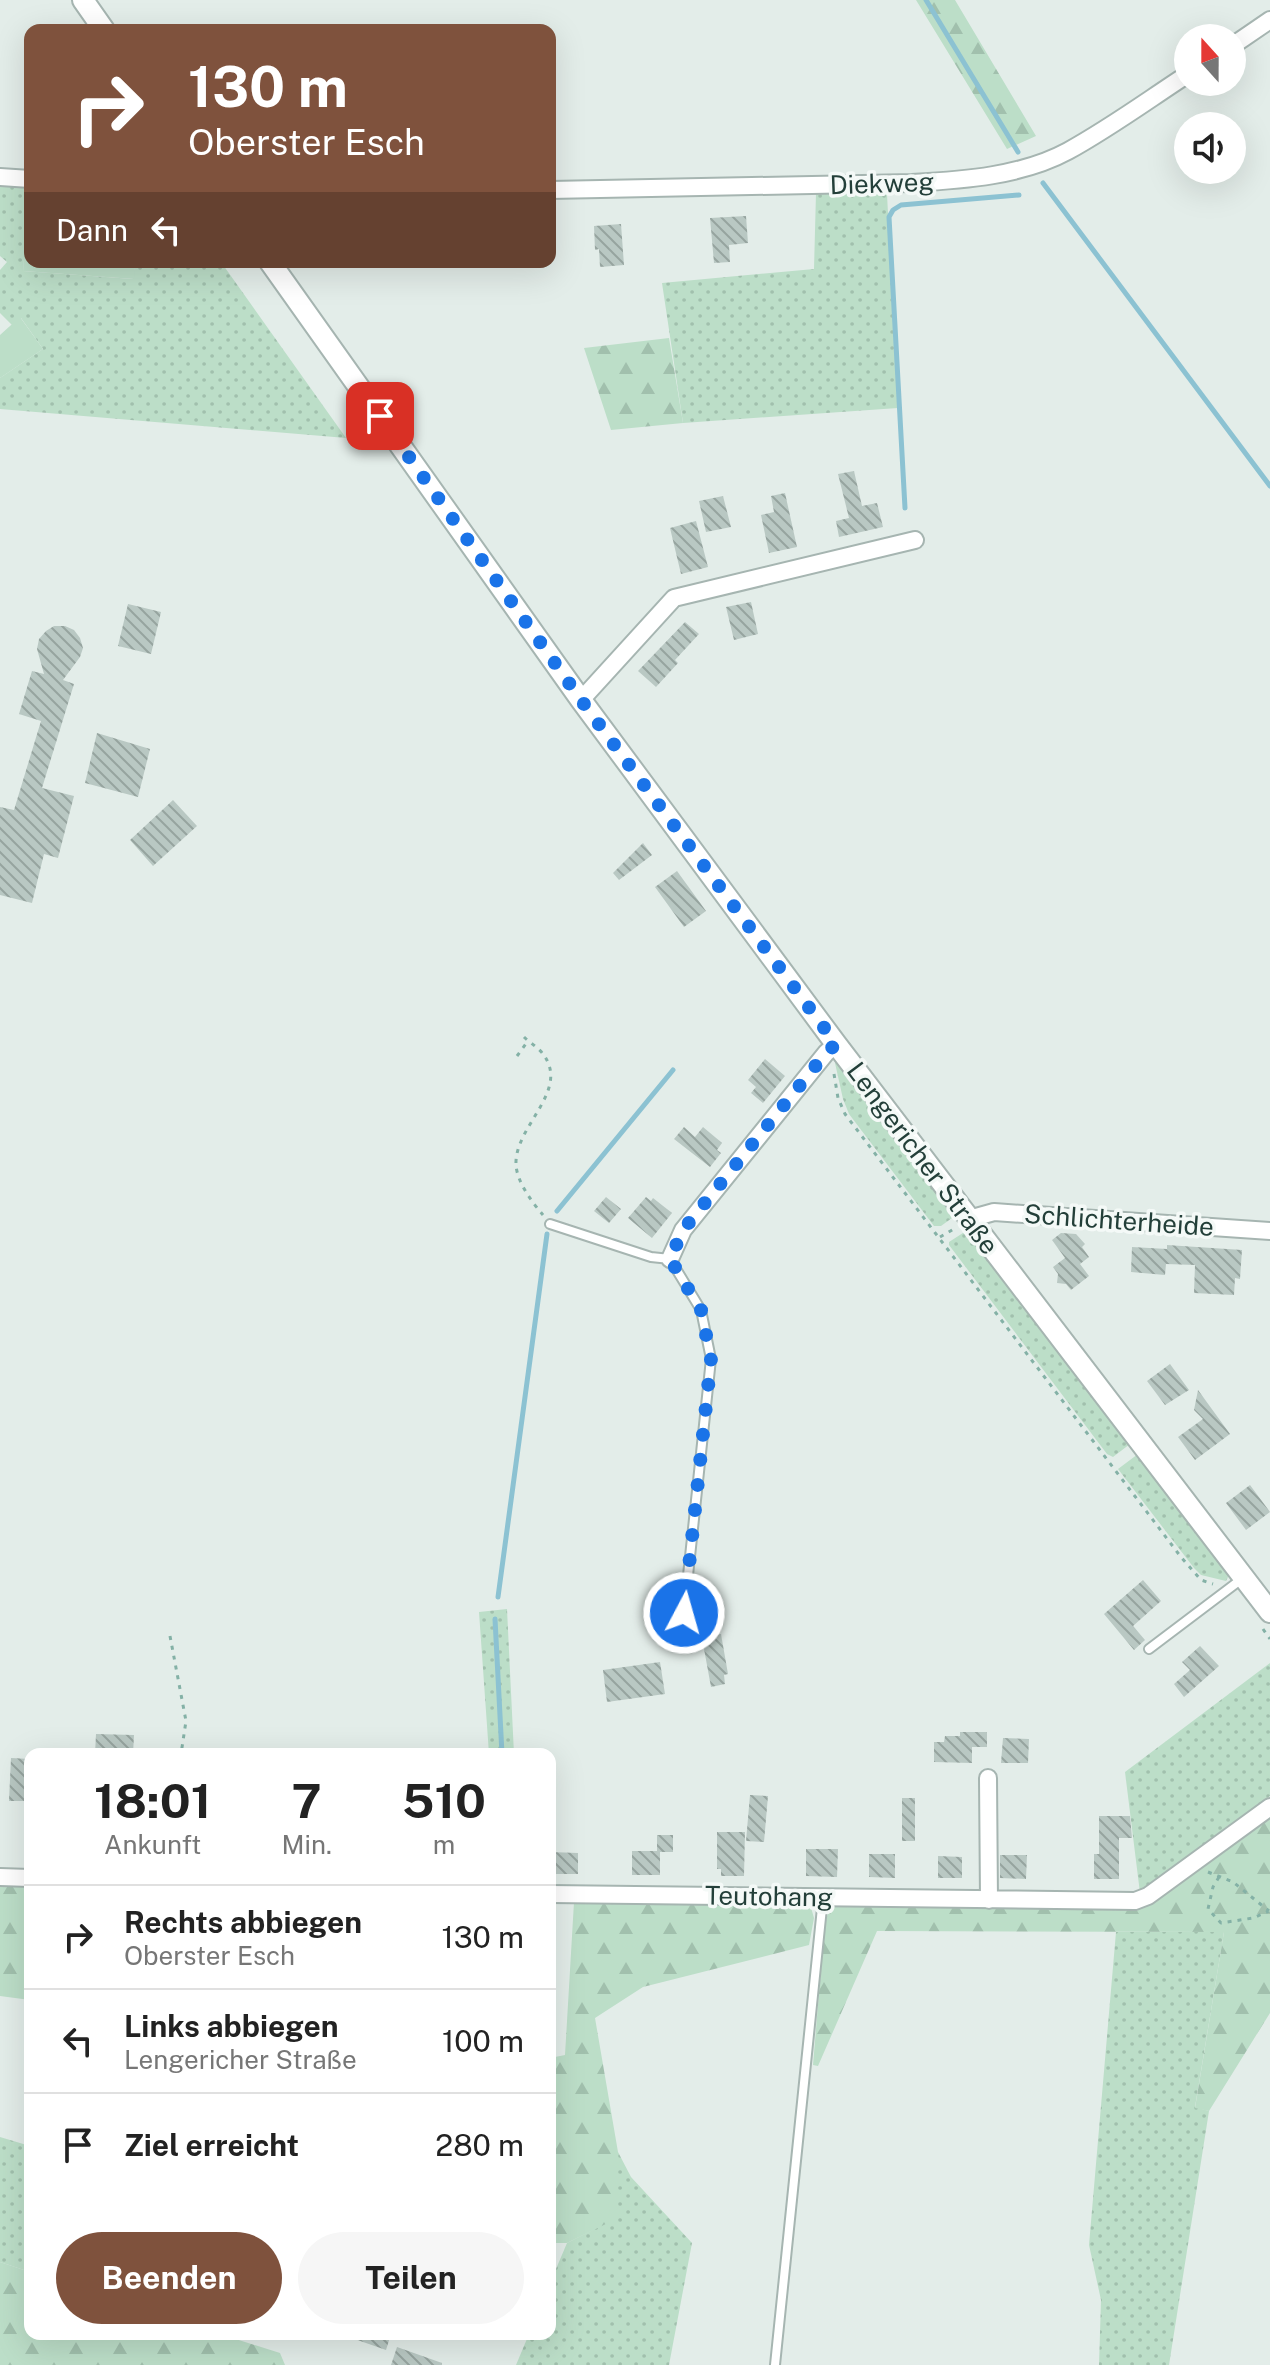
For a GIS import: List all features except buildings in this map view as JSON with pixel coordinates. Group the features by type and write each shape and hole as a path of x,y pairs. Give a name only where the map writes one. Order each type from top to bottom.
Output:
{"street":[{"path":"83,0 100,24"},
{"path":"1246,36 1270,20"},
{"name":"Diekweg","path":"556,190 885,184 971,179 1025,167 1067,152 1174,83"},
{"path":"0,177 24,179"},
{"name":"Lengericher Straße","path":"274,268 581,700 836,1044 1270,1612"},
{"path":"581,700 674,598 915,540"},
{"path":"670,1259 683,1230 836,1044"},
{"name":"Schlichterheide","path":"969,1219 994,1212 1270,1231"},
{"path":"988,1778 989,1900"},
{"name":"Teutohang","path":"556,1894 1135,1901 1148,1896 1270,1807"},
{"path":"0,1877 24,1878"}],"lane":[{"path":"550,1224 651,1257 670,1259 701,1310 711,1359 684,1613"},
{"path":"1149,1649 1244,1577"},
{"path":"775,2365 823,1897"}],"path":[{"path":"517,1056 526,1039 545,1055 551,1083 545,1101 525,1129 517,1149 515,1168 524,1187 550,1224"},
{"path":"170,1636 186,1721 182,1748"},
{"path":"1190,1865 1233,1882 1269,1912 1221,1923 1208,1909 1213,1887 1219,1877"}],"green space":[{"path":"916,0 955,0 1036,136 1007,149"},
{"path":"0,184 24,186 23,271 133,279 134,268 225,268 346,438 0,409 0,378 43,349 21,318 12,325 0,313 0,270 7,262 0,256"},
{"path":"816,193 887,194 898,408 683,423 662,283 814,269"},
{"path":"24,255 24,268 135,268 134,279 23,271"},
{"path":"20,317 43,349 0,378 0,335"},
{"path":"669,338 683,423 611,430 584,348"},
{"path":"840,1062 952,1210 952,1218 941,1226 934,1226 849,1114 835,1063"},
{"path":"966,1231 1130,1444 1113,1457 1107,1454 949,1245"},
{"path":"1138,1454 1230,1573 1226,1581 1201,1575 1194,1568 1118,1469"},
{"path":"507,1609 514,1748 489,1748 479,1612"},
{"path":"1270,1663 1270,1796 1140,1893 1125,1772"},
{"path":"1270,1818 1270,2013 1209,2111 1195,2108 1224,1932 877,1931 818,2066 813,2065 825,1921 832,1904 1144,1906"},
{"path":"0,1868 24,1869 24,1999 0,1996"},
{"path":"574,1902 810,1904 814,1918 809,1945 643,1987 595,2018 618,2152 618,2218 567,2243 556,2243 556,2057 565,2055"},
{"path":"1116,1932 1224,1932 1195,2107 1209,2111 1169,2365 1099,2365 1101,2300 1089,2245"},
{"path":"0,2137 24,2144 24,2270 0,2262"},
{"path":"618,2152 631,2177 692,2243 669,2365 516,2365 526,2340 556,2340 556,2269 567,2243 618,2217"},
{"path":"0,2262 24,2270 24,2340 239,2340 280,2353 285,2365 0,2365"}],"waterway":[{"path":"926,0 1018,152"},
{"path":"1043,183 1270,486"},
{"path":"905,508 889,217 901,205 1019,195"},
{"path":"557,1211 673,1070"},
{"path":"498,1597 547,1234"},
{"path":"495,1619 502,1748"}],"route":[{"path":"380,416 581,700 836,1044 683,1230 670,1259 701,1310 711,1359 684,1613"}]}
